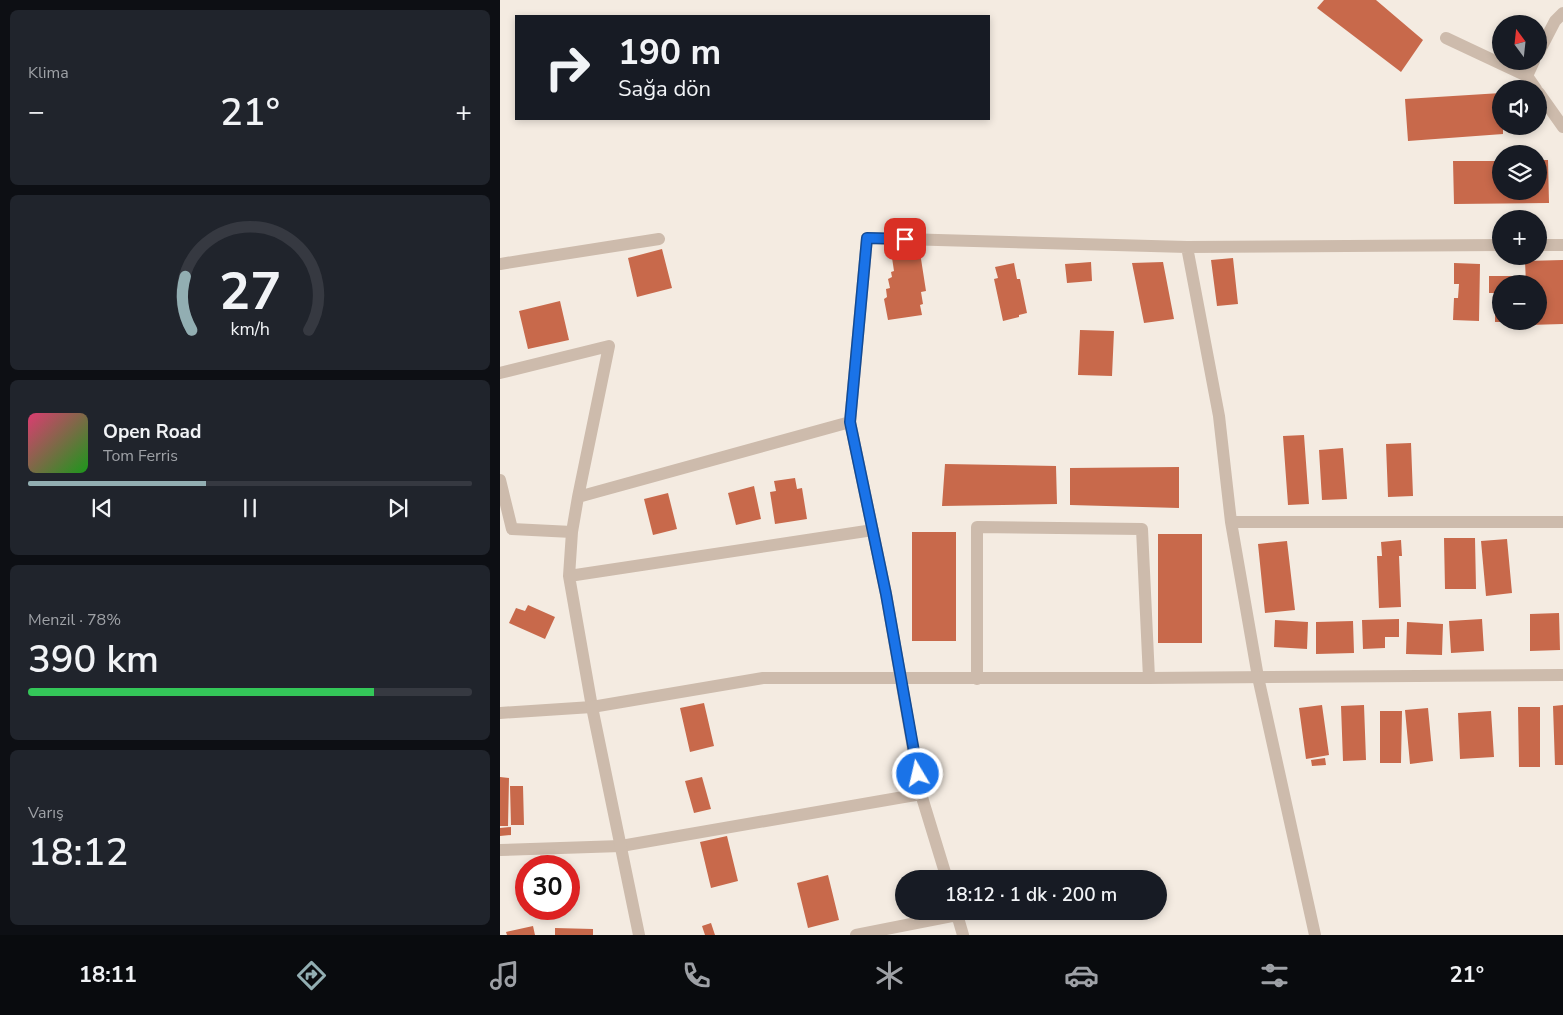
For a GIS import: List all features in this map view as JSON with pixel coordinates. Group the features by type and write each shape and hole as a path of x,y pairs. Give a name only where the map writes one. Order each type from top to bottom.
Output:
{"street":[{"path":"1548,35 1555,21 1563,13"},
{"path":"1446,38 1526,76 1529,80"},
{"path":"1526,76 1529,70"},
{"path":"1547,105 1563,128"},
{"path":"500,264 658,238"},
{"path":"944,870 921,794 886,594 850,422 867,238 1187,247 1492,245"},
{"path":"1547,245 1563,245"},
{"path":"1187,247 1220,416 1231,522 1258,677 1316,935"},
{"path":"500,373 609,346 578,496 572,532 569,576 592,707 639,935"},
{"path":"578,496 850,422"},
{"path":"500,480 512,529 572,532"},
{"path":"1231,522 1563,522"},
{"path":"977,679 977,527 1142,529 1149,678"},
{"path":"569,576 872,530"},
{"path":"500,713 592,707 763,678 977,679 1563,675"},
{"path":"500,850 621,846 921,794"},
{"path":"856,935 925,920"},
{"path":"959,920 963,935"}],"building":[{"path":"1324,0 1376,0 1423,40 1401,72 1317,8"},
{"path":"1492,94 1492,135 1408,141 1405,99"},
{"path":"1548,160 1549,203 1454,204 1453,161 1492,161 1492,200 1547,200"},
{"path":"919,246 926,291 921,292 923,304 920,305 922,315 888,320 884,299 887,297 886,289 890,288 888,279 892,277 891,272 894,271 891,251"},
{"path":"662,249 672,288 637,297 628,258"},
{"path":"1233,258 1238,304 1217,306 1211,260"},
{"path":"1547,260 1563,260 1563,324 1547,324 1547,275 1526,275 1525,265 1547,265"},
{"path":"1091,262 1092,281 1067,283 1065,264"},
{"path":"1163,262 1174,319 1144,323 1132,263"},
{"path":"1014,263 1017,279 1020,279 1027,313 1003,321 994,279 998,278 995,267"},
{"path":"1454,263 1480,264 1479,321 1453,320 1454,298 1458,298 1459,284 1454,284"},
{"path":"1489,276 1492,276 1492,293 1489,293"},
{"path":"560,301 569,340 528,349 519,311"},
{"path":"1080,330 1114,331 1112,376 1078,375"},
{"path":"1304,435 1309,504 1288,505 1283,436"},
{"path":"1411,443 1413,496 1388,497 1386,444"},
{"path":"1343,448 1347,499 1322,500 1319,450"},
{"path":"945,464 1056,466 1057,504 942,506"},
{"path":"1179,467 1179,508 1070,505 1070,468"},
{"path":"795,478 797,489 802,488 807,519 775,524 770,492 776,491 774,481"},
{"path":"754,486 761,519 736,525 728,493"},
{"path":"668,493 677,529 653,535 644,499"},
{"path":"912,532 956,532 956,641 912,641"},
{"path":"1158,534 1202,534 1202,643 1158,643"},
{"path":"1444,538 1475,538 1476,589 1445,589"},
{"path":"1507,539 1512,593 1486,596 1481,541"},
{"path":"1401,540 1402,556 1399,556 1401,607 1379,608 1377,556 1382,556 1381,542"},
{"path":"1287,541 1295,610 1265,613 1258,544"},
{"path":"528,605 555,617 545,639 509,623 516,608 525,611"},
{"path":"1559,613 1560,650 1530,651 1530,614"},
{"path":"1399,619 1399,637 1385,637 1385,648 1363,649 1362,620"},
{"path":"1482,619 1484,651 1451,653 1449,621"},
{"path":"1275,620 1308,622 1307,649 1274,647"},
{"path":"1353,621 1354,653 1316,654 1316,622"},
{"path":"1407,622 1443,624 1442,655 1406,654"},
{"path":"704,703 714,746 690,752 680,708"},
{"path":"1322,705 1329,755 1306,759 1299,708"},
{"path":"1364,705 1366,760 1343,761 1341,706"},
{"path":"1563,705 1563,765 1555,765 1553,706"},
{"path":"1518,707 1540,707 1540,767 1519,767"},
{"path":"1428,708 1433,761 1410,764 1405,710"},
{"path":"1380,711 1402,711 1401,763 1380,763"},
{"path":"1491,711 1494,757 1460,759 1458,713"},
{"path":"1325,758 1326,765 1312,766 1311,760"},
{"path":"500,777 509,778 508,826 500,826"},
{"path":"702,777 711,809 694,813 685,781"},
{"path":"510,786 523,786 524,825 511,825"},
{"path":"511,827 511,835 500,836 500,828"},
{"path":"727,836 738,881 711,888 700,842"},
{"path":"828,875 839,920 808,928 797,883"},
{"path":"711,923 715,935 705,935 702,926"},
{"path":"533,926 535,935 507,935 506,932"},
{"path":"555,928 593,929 593,935 555,935"}],"route":[{"path":"905,239 867,238 850,422 886,594 918,774"}]}
